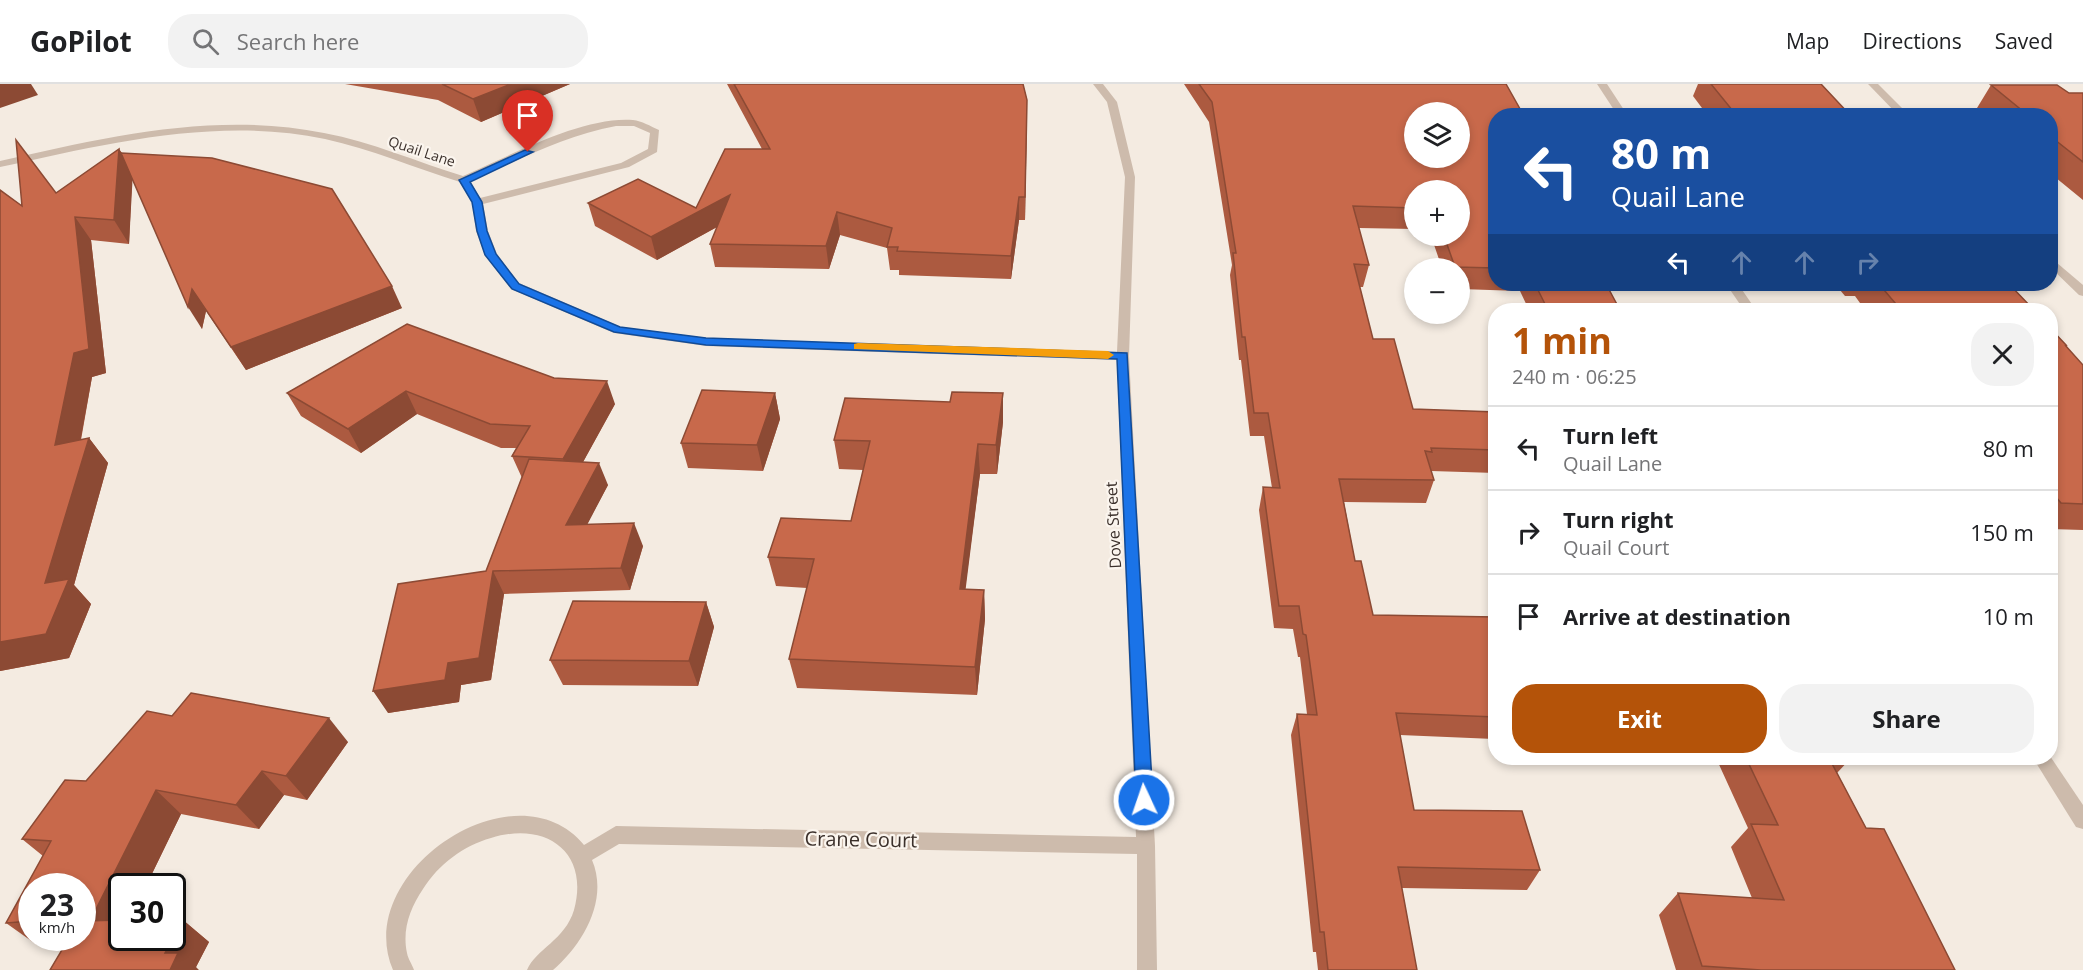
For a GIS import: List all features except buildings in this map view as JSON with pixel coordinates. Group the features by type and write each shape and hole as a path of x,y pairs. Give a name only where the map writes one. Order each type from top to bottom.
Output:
{"street":[{"name":"Dove Street","path":"1098,84 1112,102 1130,177 1123,356 1146,846 1147,970"},
{"path":"1602,84 1618,108"},
{"path":"1873,84 1897,108"},
{"path":"464,180 571,134 604,126 634,123 655,132 653,150 626,165 477,202"},
{"name":"Quail Lane","path":"0,164 155,133 226,129 290,130 325,136 464,180 477,202 482,231 491,255 515,286 618,330 706,342 1123,356"},
{"path":"2058,268 2083,292"},
{"path":"2047,765 2083,820"},
{"path":"404,970 399,963 394,934 399,912 415,882 427,868 455,845 498,828 530,825 565,836 582,856 588,873 587,901 579,925 558,954 537,970"},
{"name":"Crane Court","path":"582,856 616,835 1146,846"}],"slow traffic":[{"path":"858,347 1108,355"}],"route":[{"path":"528,152 464,180 477,202 482,231 491,255 515,286 618,330 706,342 1123,356 1144,800"}]}
